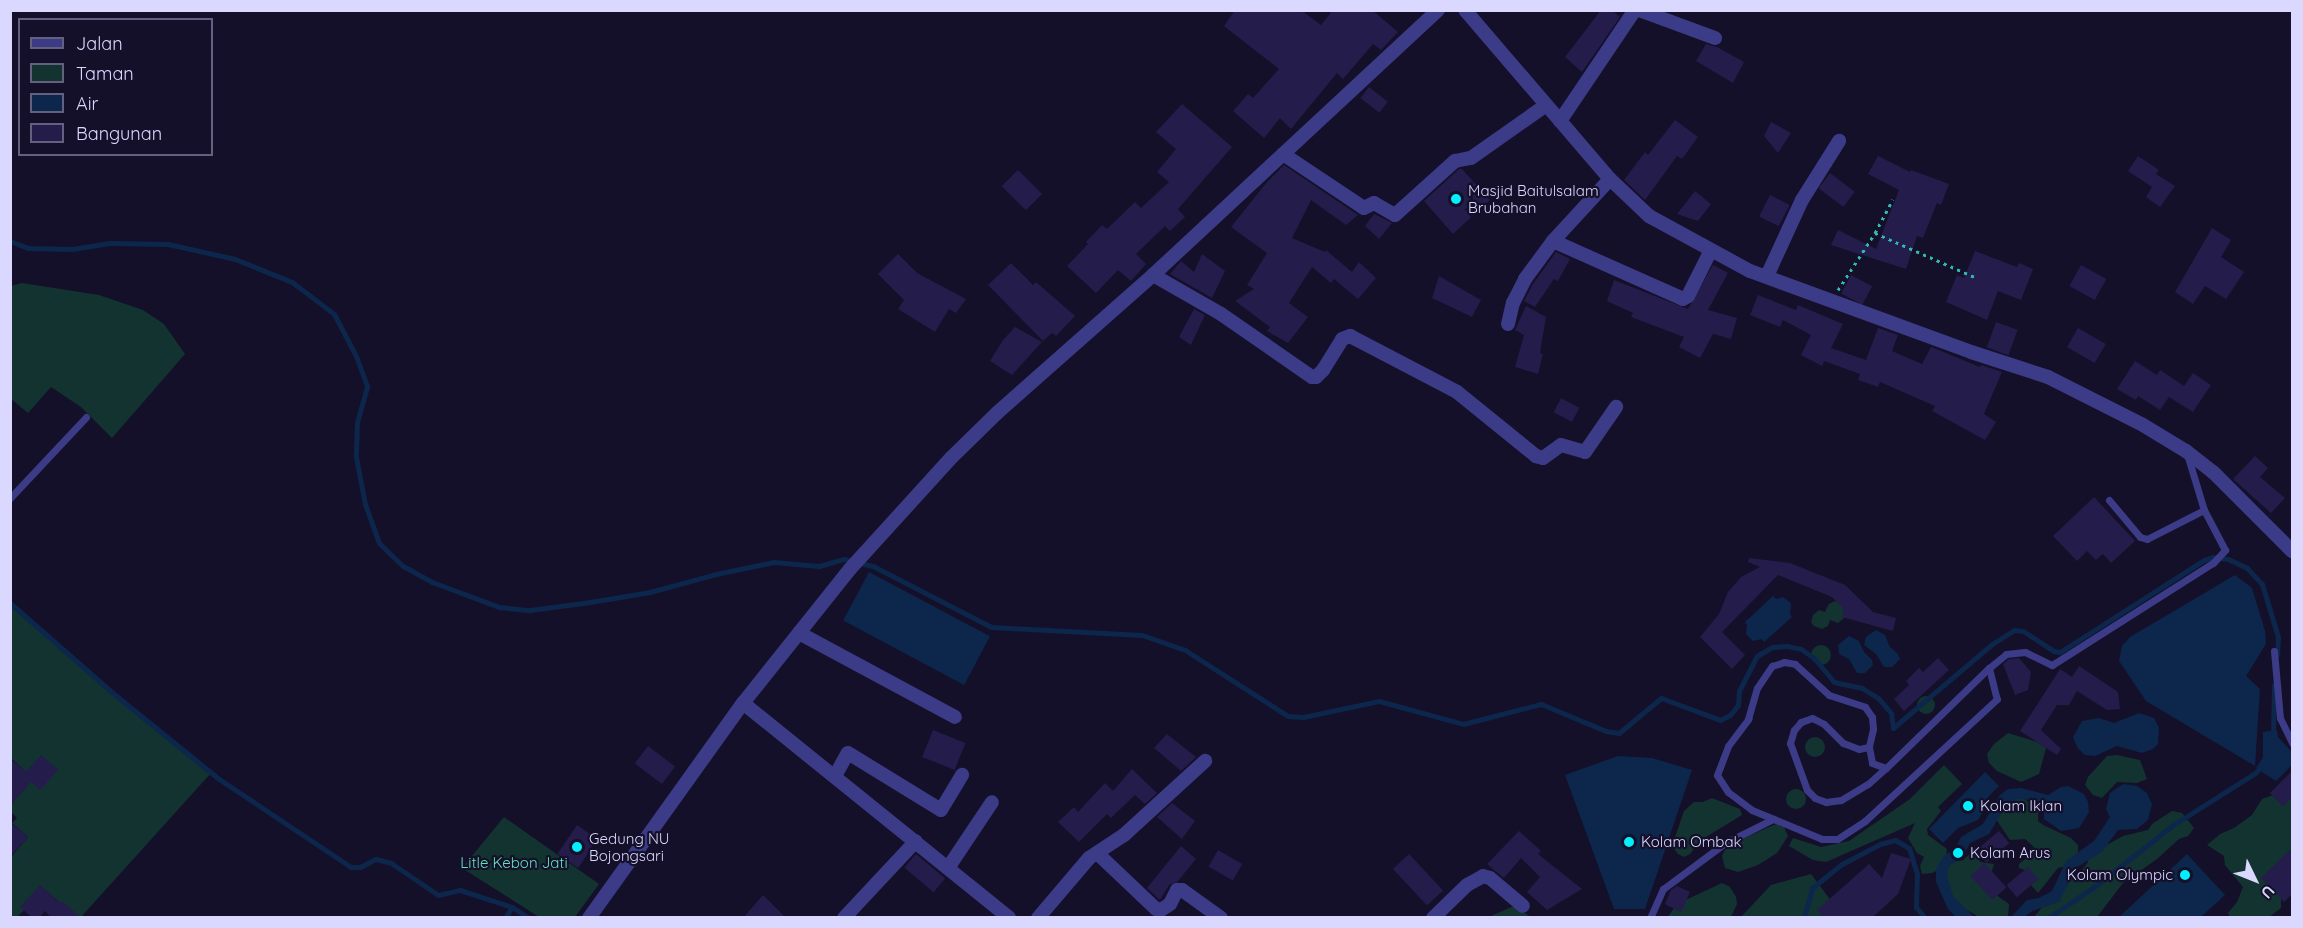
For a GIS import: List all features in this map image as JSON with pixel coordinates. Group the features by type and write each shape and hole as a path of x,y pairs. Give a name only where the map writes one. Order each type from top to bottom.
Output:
{"street":[{"path":"589,918 743,703 850,569 952,457 997,413 1153,275 1438,10"},
{"path":"1465,10 1610,179 1649,216 1750,271 1832,299 1971,352 2048,377 2143,425 2186,451 2212,472 2292,551"},
{"path":"1560,121 1637,10 1715,38"},
{"path":"1283,154 1364,208 1374,203 1395,215 1455,161 1471,158 1546,105"},
{"path":"1767,276 1802,200 1839,141"},
{"path":"1508,324 1518,291 1553,241 1610,179"},
{"path":"1553,241 1683,299 1688,296 1711,250"},
{"path":"1153,275 1221,314 1312,377 1316,377 1323,370 1342,339 1350,336 1457,392 1536,456 1543,458 1561,445 1585,452 1617,407"},
{"path":"799,633 955,717"},
{"path":"743,703 1009,918"},
{"path":"835,776 848,753 941,810 962,775"},
{"path":"1038,918 1089,858 1124,835 1205,761"},
{"path":"948,868 992,802"},
{"path":"844,918 916,841"},
{"path":"1097,853 1156,909 1161,910 1170,904 1177,890 1182,890 1221,918"},
{"path":"1433,918 1467,885 1483,876 1490,878 1523,906"}],"lane":[{"path":"10,498 86,417"},
{"path":"1869,747 1859,749 1843,742 1824,724 1812,718 1801,722 1794,730 1790,743 1807,790 1815,798 1826,802 1841,800 1868,784 2006,654 2025,652 2052,665 2213,563 2225,550 2204,510 2186,451"},
{"path":"2109,500 2140,537 2147,539 2204,510"},
{"path":"2274,651 2280,718 2292,743"},
{"path":"1886,768 1872,763 1869,747 1873,729 1872,717 1864,707 1829,695 1796,664 1784,662 1772,666 1757,688 1749,719 1728,746 1717,775 1728,792 1752,810 1821,839 1837,839 1852,831 1997,699 1989,668"},
{"path":"1650,918 1663,889 1725,843 1773,819"}],"path":[{"path":"1832,299 1875,233 1893,199"},
{"path":"1875,233 1977,278"}],"green space":[{"path":"22,283 99,295 143,310 164,324 185,354 112,438 81,407 51,387 28,413 11,399 11,286"},
{"path":"1835,601 1842,603 1847,610 1844,618 1838,623 1830,620 1828,626 1822,629 1814,626 1811,622 1813,615 1819,610 1825,612 1829,604"},
{"path":"11,603 114,694 211,773 81,917 77,917 45,890 17,917 11,917 11,857 28,837 12,823 17,818 11,812 11,805 26,772 11,758"},
{"path":"1817,645 1825,645 1831,651 1831,659 1825,665 1817,665 1811,659 1811,651"},
{"path":"1926,696 1932,699 1935,705 1932,711 1926,714 1920,711 1917,705 1920,699"},
{"path":"2008,733 2037,742 2046,748 2039,774 2021,782 1997,771 1989,763 1987,754 1994,744"},
{"path":"1811,737 1819,737 1825,743 1825,751 1819,757 1811,757 1805,751 1805,743"},
{"path":"2117,755 2140,760 2147,779 2137,783 2117,782 2102,798 2093,795 2085,785 2088,777 2107,756"},
{"path":"1944,765 1962,784 1938,807 1941,811 1927,829 1928,835 1947,849 1946,861 1940,869 1922,874 1920,866 1924,857 1917,853 1908,838 1915,823 1826,862 1813,860 1789,846 1793,838 1821,847 1849,841 1910,799"},
{"path":"2292,788 2292,858 2271,877 2281,891 2281,908 2269,917 2230,917 2228,913 2237,902 2243,887 2225,865 2224,856 2207,845 2220,834 2234,828 2252,815 2262,799"},
{"path":"1792,789 1800,789 1806,795 1806,803 1800,809 1792,809 1786,803 1786,795"},
{"path":"2019,796 2038,807 2038,821 2071,838 2078,845 2078,854 2067,866 2058,868 2038,893 2029,883 2028,871 2019,868 2019,864 2028,857 2034,847 2025,839 2010,840 1996,819 2002,806"},
{"path":"1712,798 1740,809 1742,815 1701,840 1690,854 1684,857 1678,854 1672,846 1684,811 1694,802 1703,802"},
{"path":"2172,811 2182,813 2194,828 2188,836 2179,839 2157,859 2123,883 2097,917 2033,918 2068,877 2078,876 2088,862 2087,856 2123,836 2148,830 2152,824"},
{"name":"Litle Kebon Jati","path":"504,817 599,884 575,917 539,917 462,868"},
{"path":"1776,824 1784,827 1788,836 1777,853 1758,865 1738,872 1725,868 1722,856 1725,850 1742,839"},
{"path":"1972,852 1978,855 1980,862 1994,864 1990,877 1992,892 2009,904 2008,917 1979,917 1955,903 1945,877 1950,862 1963,860"},
{"path":"1811,874 1832,902 1835,918 1740,918 1771,885"},
{"path":"1722,883 1730,887 1736,897 1737,904 1731,917 1667,918 1677,904"},
{"path":"1514,906 1531,917 1490,918 1493,915"}],"water":[{"path":"869,572 990,636 964,685 843,621"},
{"path":"2235,575 2252,588 2265,631 2266,644 2246,676 2260,689 2255,766 2146,701 2119,661 2122,646 2130,637"},
{"path":"1773,596 1776,599 1783,597 1791,603 1792,617 1764,642 1762,639 1753,641 1746,634 1745,622"},
{"path":"1876,630 1885,635 1890,647 1898,654 1900,659 1892,667 1884,667 1876,654 1864,645 1866,637"},
{"path":"1849,636 1859,641 1864,652 1872,660 1873,665 1865,673 1857,673 1849,659 1839,654 1838,645"},
{"path":"2139,713 2154,718 2159,728 2158,744 2153,749 2142,753 2117,746 2095,756 2085,755 2077,747 2073,737 2082,721 2099,718 2114,723"},
{"path":"2277,730 2278,737 2292,752 2292,765 2276,781 2256,768 2263,757 2263,732"},
{"name":"Kolam Ombak","path":"1618,756 1652,758 1692,770 1645,909 1614,909 1565,775"},
{"name":"Kolam Iklan","path":"1985,772 1999,786 1985,800 1985,808 1978,820 1958,828 1943,843 1929,829"},
{"name":"Kolam Arus","path":"2123,784 2137,786 2147,793 2152,804 2148,820 2137,829 2118,830 2102,852 2077,867 2059,902 2032,911 2025,917 2011,917 2027,900 2039,898 2052,891 2066,861 2094,841 2110,817 2106,809 2110,793"},
{"name":"Kolam Arus","path":"2068,786 2084,794 2088,802 2089,812 2079,828 2061,831 2044,819 2044,805 2032,800 2018,799 2007,804 1989,834 1970,843 1963,857 1949,866 1947,875 1953,896 1974,917 1956,917 1948,909 1936,882 1936,869 1944,856 1955,849 1961,837 1983,824 2000,795 2008,789 2021,788 2048,795 2061,787"},
{"name":"Kolam Olympic","path":"2187,854 2225,895 2201,917 2119,917"}],"building":[{"path":"1235,10 1301,10 1321,25 1333,10 1372,10 1398,32 1381,50 1373,44 1343,79 1337,73 1291,129 1280,118 1264,138 1233,111 1248,94 1253,98 1279,69 1224,26"},
{"path":"1601,10 1612,10 1620,17 1582,72 1565,57"},
{"path":"1706,44 1717,47 1744,62 1733,83 1696,61"},
{"path":"1369,87 1388,102 1379,113 1360,98"},
{"path":"1182,104 1232,147 1178,209 1185,217 1170,231 1165,226 1136,254 1146,264 1131,281 1118,270 1096,293 1067,266 1102,225 1107,229 1135,202 1141,208 1169,182 1157,172 1176,149 1156,132"},
{"path":"1675,120 1698,137 1682,159 1677,156 1645,200 1624,180 1645,152 1648,155"},
{"path":"1771,122 1791,133 1778,153 1764,136"},
{"path":"1878,156 1910,172 1911,170 1949,184 1941,205 1937,203 1923,238 1917,236 1906,269 1831,245 1838,230 1876,249 1899,190 1868,174"},
{"path":"2138,156 2159,170 2156,174 2175,186 2160,207 2146,197 2152,187 2128,171"},
{"path":"1284,165 1358,215 1346,225 1311,200 1292,238 1325,252 1326,250 1352,272 1359,262 1376,278 1358,299 1334,279 1331,283 1312,267 1289,303 1308,317 1288,343 1267,331 1270,327 1235,301 1254,289 1247,285 1267,253 1231,227 1267,182"},
{"name":"Masjid Baitulsalam Brubahan","path":"1459,169 1462,169 1490,200 1453,234 1424,201"},
{"path":"1018,170 1042,194 1026,210 1002,186"},
{"path":"1830,173 1855,192 1843,207 1819,188"},
{"path":"1695,191 1711,204 1698,221 1677,214"},
{"path":"1770,195 1790,205 1779,226 1759,216"},
{"path":"1374,214 1392,223 1379,239 1365,226"},
{"path":"2212,228 2231,240 2221,257 2244,272 2226,299 2205,286 2193,304 2175,292"},
{"path":"1975,251 2017,267 2019,263 2033,269 2021,300 1998,291 1987,320 1946,302 1957,275 1964,278"},
{"path":"1556,252 1570,259 1558,281 1554,279 1535,307 1524,301"},
{"path":"898,254 917,273 966,299 956,313 949,309 935,332 898,309 904,300 878,274"},
{"path":"1202,254 1225,271 1212,298 1170,274 1181,261 1194,272"},
{"path":"1011,263 1033,285 1036,282 1075,316 1056,336 1052,333 1043,341 988,285"},
{"path":"1713,265 1728,273 1708,310 1737,318 1731,339 1713,334 1700,358 1679,347 1684,337 1631,317 1633,313 1607,301 1614,280 1688,309"},
{"path":"2081,265 2106,279 2095,300 2069,286"},
{"path":"1851,275 1872,286 1862,305 1841,294"},
{"path":"1439,276 1481,300 1472,317 1432,298"},
{"path":"1758,295 1796,310 1798,305 1843,324 1831,348 1866,360 1878,328 1898,335 1892,351 1922,364 1931,347 1980,367 1981,365 2002,372 1984,414 1996,422 1985,440 1932,411 1935,406 1880,382 1878,387 1858,380 1860,374 1824,361 1822,366 1801,355 1811,335 1783,320 1780,327 1750,315"},
{"path":"1526,306 1546,317 1540,353 1543,354 1538,374 1515,367 1524,335 1515,330"},
{"path":"1194,309 1205,315 1191,345 1179,337"},
{"path":"1996,322 2018,330 2008,355 1987,347"},
{"path":"1015,327 1042,342 1012,375 990,361 1003,340"},
{"path":"2078,328 2106,344 2095,363 2067,347"},
{"path":"2135,361 2157,375 2160,370 2184,386 2193,373 2211,385 2193,412 2169,397 2160,410 2138,396 2136,400 2117,389"},
{"path":"1561,398 1580,408 1572,422 1553,412"},
{"path":"2255,456 2268,468 2260,477 2285,498 2271,513 2233,479"},
{"path":"2094,497 2135,541 2111,563 2103,554 2096,560 2087,551 2077,561 2053,536"},
{"path":"1749,558 1790,563 1845,585 1873,612 1896,618 1893,631 1842,617 1844,609 1832,597 1778,575 1722,632 1745,655 1732,669 1700,637 1719,614 1728,592 1741,577 1760,567 1748,562"},
{"path":"1938,658 1949,670 1904,711 1894,699 1909,685 1906,681 1919,668 1923,672"},
{"path":"2019,658 2031,672 2028,690 2015,695 2003,664 2009,659"},
{"path":"2079,666 2118,692 2120,709 2107,710 2077,691 2069,705 2057,705 2041,730 2061,749 2057,755 2020,731 2060,669 2072,677"},
{"path":"933,730 965,743 955,770 922,757"},
{"path":"1167,734 1196,757 1181,771 1154,748"},
{"path":"648,746 675,766 662,784 635,764"},
{"path":"41,755 58,770 40,790 31,782 10,806 10,758 26,772"},
{"path":"1132,769 1157,793 1145,804 1135,795 1111,818 1107,814 1079,842 1058,822 1074,807 1078,812 1105,783 1113,791"},
{"path":"2292,771 2292,797 2283,807 2270,793"},
{"path":"1172,803 1195,821 1182,839 1157,817"},
{"path":"10,822 28,837 10,857"},
{"name":"Gedung NU Bojongsari","path":"577,825 598,839 578,868 557,854"},
{"path":"1519,831 1541,851 1538,854 1582,889 1547,910 1527,892 1540,877 1521,858 1504,878 1487,864"},
{"path":"1999,831 2009,843 1986,863 1976,850"},
{"path":"1181,846 1196,859 1178,881 1169,885 1160,900 1147,888"},
{"path":"2292,848 2292,894 2284,902 2261,878"},
{"path":"1218,850 1242,864 1233,880 1208,866"},
{"path":"1891,853 1911,859 1898,894 1872,918 1824,918 1817,910 1869,864 1882,878"},
{"path":"916,854 945,878 934,892 904,868"},
{"path":"1409,854 1443,891 1427,906 1393,869"},
{"path":"1984,863 2007,887 1993,900 1970,876"},
{"path":"2028,867 2038,879 2017,897 2007,885"},
{"path":"40,885 81,918 47,918 49,915 45,911 39,918 32,918 20,907"},
{"path":"1677,886 1690,892 1681,912 1665,904 1671,890"},
{"path":"763,895 786,918 743,918"}],"waterway":[{"path":"10,241 28,248 72,249 110,243 168,244 235,259 292,282 334,314 356,356 367,387 357,422 356,457 365,504 379,543 403,566 432,582 499,607 530,610 590,602 650,592 716,574 774,562 819,566 844,559 873,566 991,627 1142,635 1185,650 1288,716 1303,717 1379,701 1463,724 1541,704 1606,731 1619,733 1661,698 1720,720 1730,715 1738,705 1739,691 1757,656 1772,647 1787,646 1801,649 1814,658 1834,682 1862,688 1878,698 1891,713 1893,728 1992,644 2014,630 2023,631 2054,651 2060,652 2204,560 2213,557 2228,559 2247,568 2262,584 2278,637 2277,655"},
{"path":"10,603 114,694 219,779 351,867 360,867 376,859 391,863 438,895 460,890 512,907 529,918"},
{"path":"2273,736 2274,685"},
{"path":"2048,918 2094,887 2173,825 2255,773 2263,765"},
{"path":"1804,918 1812,888 1842,864 1880,844 1895,840 1909,848 1917,874 1916,907 1925,918"},
{"path":"505,918 512,907"}],"place":[{"name":"Masjid Baitulsalam Brubahan","path":"1456,199"},
{"name":"Kolam Iklan","path":"1968,806"},
{"name":"Kolam Ombak","path":"1629,842"},
{"name":"Gedung NU Bojongsari","path":"577,847"},
{"name":"Kolam Arus","path":"1958,853"},
{"name":"Kolam Olympic","path":"2185,875"}]}
